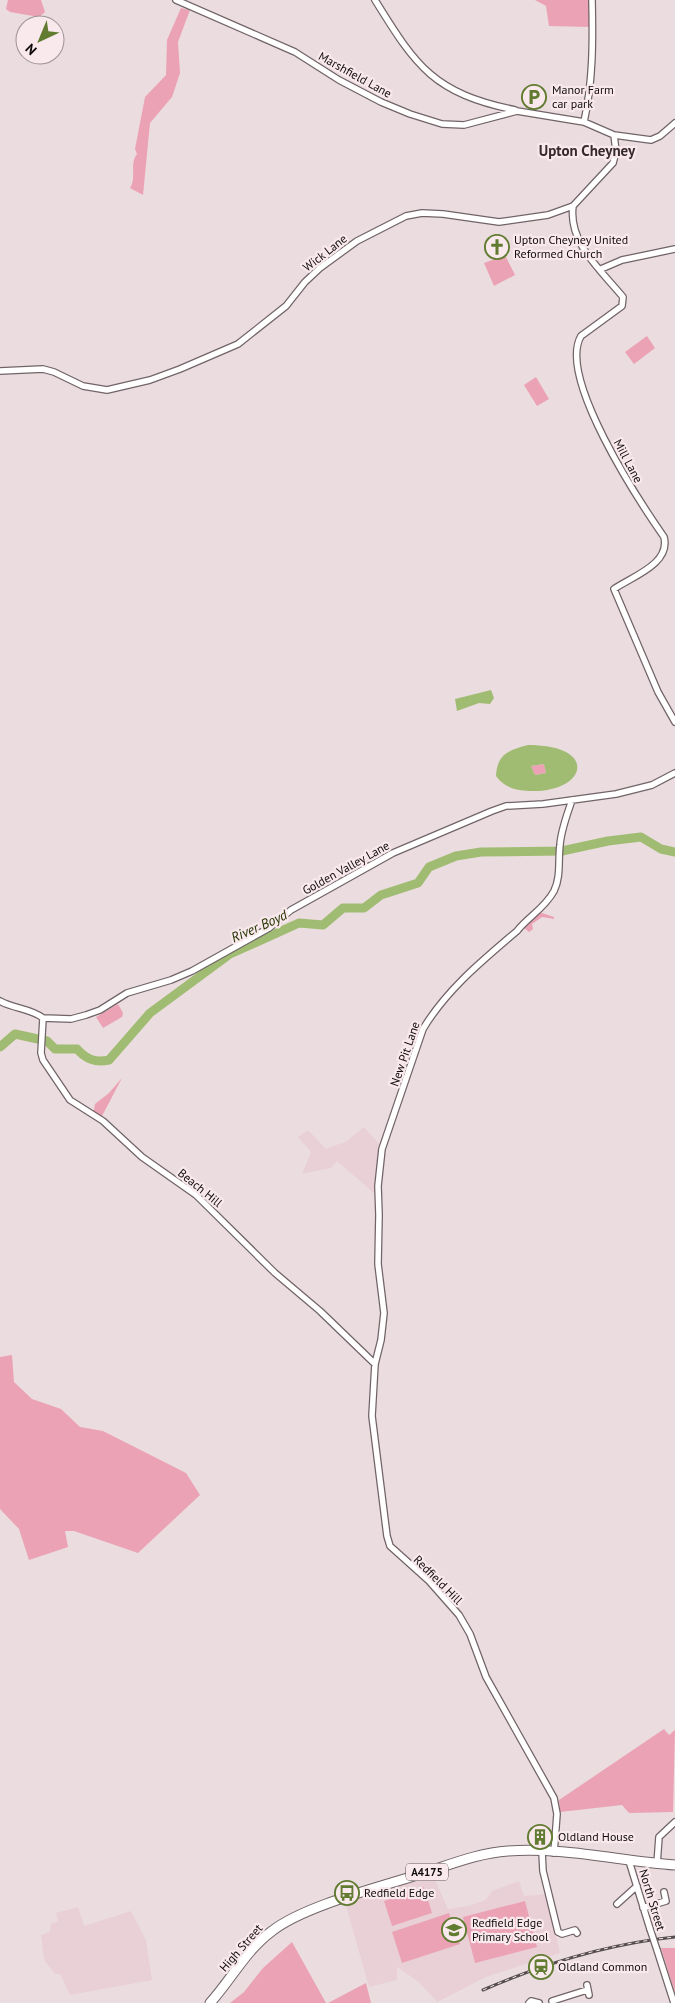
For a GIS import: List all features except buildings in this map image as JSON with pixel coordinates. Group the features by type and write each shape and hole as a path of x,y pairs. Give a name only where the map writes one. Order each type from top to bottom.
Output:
{"main road":[{"name":"High Street","path":"210,2003 254,1948 270,1932 291,1919 346,1898 486,1854 510,1851 542,1852 675,1865"}],"street":[{"name":"Marshfield Lane","path":"176,0 229,21 295,52 339,80 381,102 442,124 464,125 517,111 584,122 614,134 642,140 655,139 675,123"},
{"path":"375,0 407,50 425,71 444,86 465,97 517,111"},
{"path":"584,122 591,93 594,55 592,0"},
{"name":"Wick Lane","path":"0,371 43,370 54,372 84,386 107,390 150,380 225,351 238,344 286,306 304,282 320,268 357,241 406,216 422,213 443,214 500,222 548,215 572,206 613,163 616,151 614,134"},
{"name":"Mill Lane","path":"572,206 571,219 579,243 623,297 622,306 581,336 576,343 576,358 588,405 629,485 664,538 666,545 663,552 646,570 614,589 658,692 675,722"},
{"path":"601,269 622,260 675,249"},
{"name":"Golden Valley Lane","path":"43,1018 71,1019 86,1015 100,1010 133,991 172,980 192,971 269,928 291,910 393,853 492,810 506,806 572,800 635,790 652,785 675,773"},
{"name":"New Pit Lane","path":"375,1364 381,1340 384,1314 377,1247 378,1186 382,1149 420,1035 430,1016 450,991 544,905 557,884 560,844 572,800"},
{"path":"0,1001 12,1007 29,1010 43,1018"},
{"name":"Beach Hill","path":"43,1018 41,1045 43,1060 70,1100 103,1121 142,1157 196,1195 276,1273 320,1310 375,1364"},
{"name":"Redfield Hill","path":"375,1364 372,1416 390,1546 445,1597 459,1615 470,1634 486,1677 554,1798 557,1814 554,1853"},
{"path":"657,1864 659,1837 675,1822"},
{"path":"542,1852 543,1871 558,1932 562,1934 575,1930 577,1933"},
{"name":"North Street","path":"629,1861 674,2003"},
{"path":"617,1904 636,1886"},
{"path":"643,1908 666,1901 664,1892"},
{"path":"552,2000 588,1990"},
{"path":"529,2003 531,2001 539,2003"}],"shaded area":[{"path":"8,0 41,0 45,12 41,15 27,15 10,12 6,9"},
{"path":"535,0 591,0 590,27 549,26 546,6"},
{"path":"181,8 190,10 178,42 180,73 172,97 150,123 143,195 130,188 133,180 134,162 137,154 135,149 145,97 166,75 167,40"},
{"path":"503,251 515,275 494,286 484,263 495,259"},
{"path":"647,336 655,348 634,364 625,352"},
{"path":"536,377 549,399 537,406 524,385"},
{"path":"491,690 494,698 490,704 479,703 457,711 455,699"},
{"path":"528,745 551,747 567,752 575,760 577,769 573,777 563,785 549,790 524,791 507,786 496,776 499,763 501,758 509,751","holes":["544,764 546,773 535,775 531,766"]},
{"path":"544,764 546,773 535,775 531,766"},
{"path":"539,912 554,917 554,919 542,917 532,924 533,929 529,932 523,927"},
{"path":"118,1004 123,1013 122,1017 103,1028 96,1017"},
{"path":"122,1078 102,1116 98,1116 90,1110 94,1110 95,1104 109,1093"},
{"path":"364,1127 381,1146 376,1195 337,1161 331,1168 302,1174 311,1152 298,1137 308,1130 326,1149 347,1141"},
{"path":"12,1355 14,1382 32,1399 61,1409 80,1427 103,1431 186,1473 200,1495 138,1553 74,1531 65,1531 68,1547 29,1560 19,1529 0,1509 0,1357"},
{"path":"664,1729 669,1735 675,1730 673,1812 629,1813 622,1805 560,1812 559,1800"},
{"name":"Redfield Edge Primary School","path":"433,1876 448,1909 468,1906 486,1900 492,1891 519,1881 524,1896 547,1894 560,1953 486,1977 437,2002 420,1983 397,1967 397,1980 369,1987 345,1902"},
{"path":"424,1887 432,1913 392,1926 384,1901"},
{"path":"525,1901 537,1947 475,1963 463,1917"},
{"path":"78,1907 84,1926 131,1911 146,1940 152,1980 70,1995 60,1974 55,1974 44,1960 41,1935 50,1932 51,1923 58,1922 56,1913"},
{"path":"449,1913 460,1944 402,1963 392,1932"},
{"path":"292,1942 326,2003 230,2003 244,1992 263,1968"},
{"path":"661,1948 675,1948 675,1993"},
{"path":"366,1983 371,2003 328,2003"}],"waterway":[{"name":"River Boyd","path":"0,1047 15,1034 47,1041 55,1049 77,1049 87,1058 109,1060 150,1013 230,954 299,923 323,925 343,908 364,908 381,895 418,883 429,867 456,856 481,852 562,851 608,841 641,837 661,849 675,852"}],"railway":[{"path":"483,1990 530,1971 577,1956 625,1944 675,1937"}],"place":[{"name":"Manor Farm car park","path":"534,97"},
{"name":"Upton Cheyney United Reformed Church","path":"497,247"},
{"name":"Oldland House","path":"540,1837"},
{"name":"Redfield Edge","path":"347,1893"},
{"name":"Redfield Edge Primary School","path":"454,1930"},
{"name":"Oldland Common","path":"541,1967"}],"district":[{"name":"Upton Cheyney","path":"587,151"}]}
